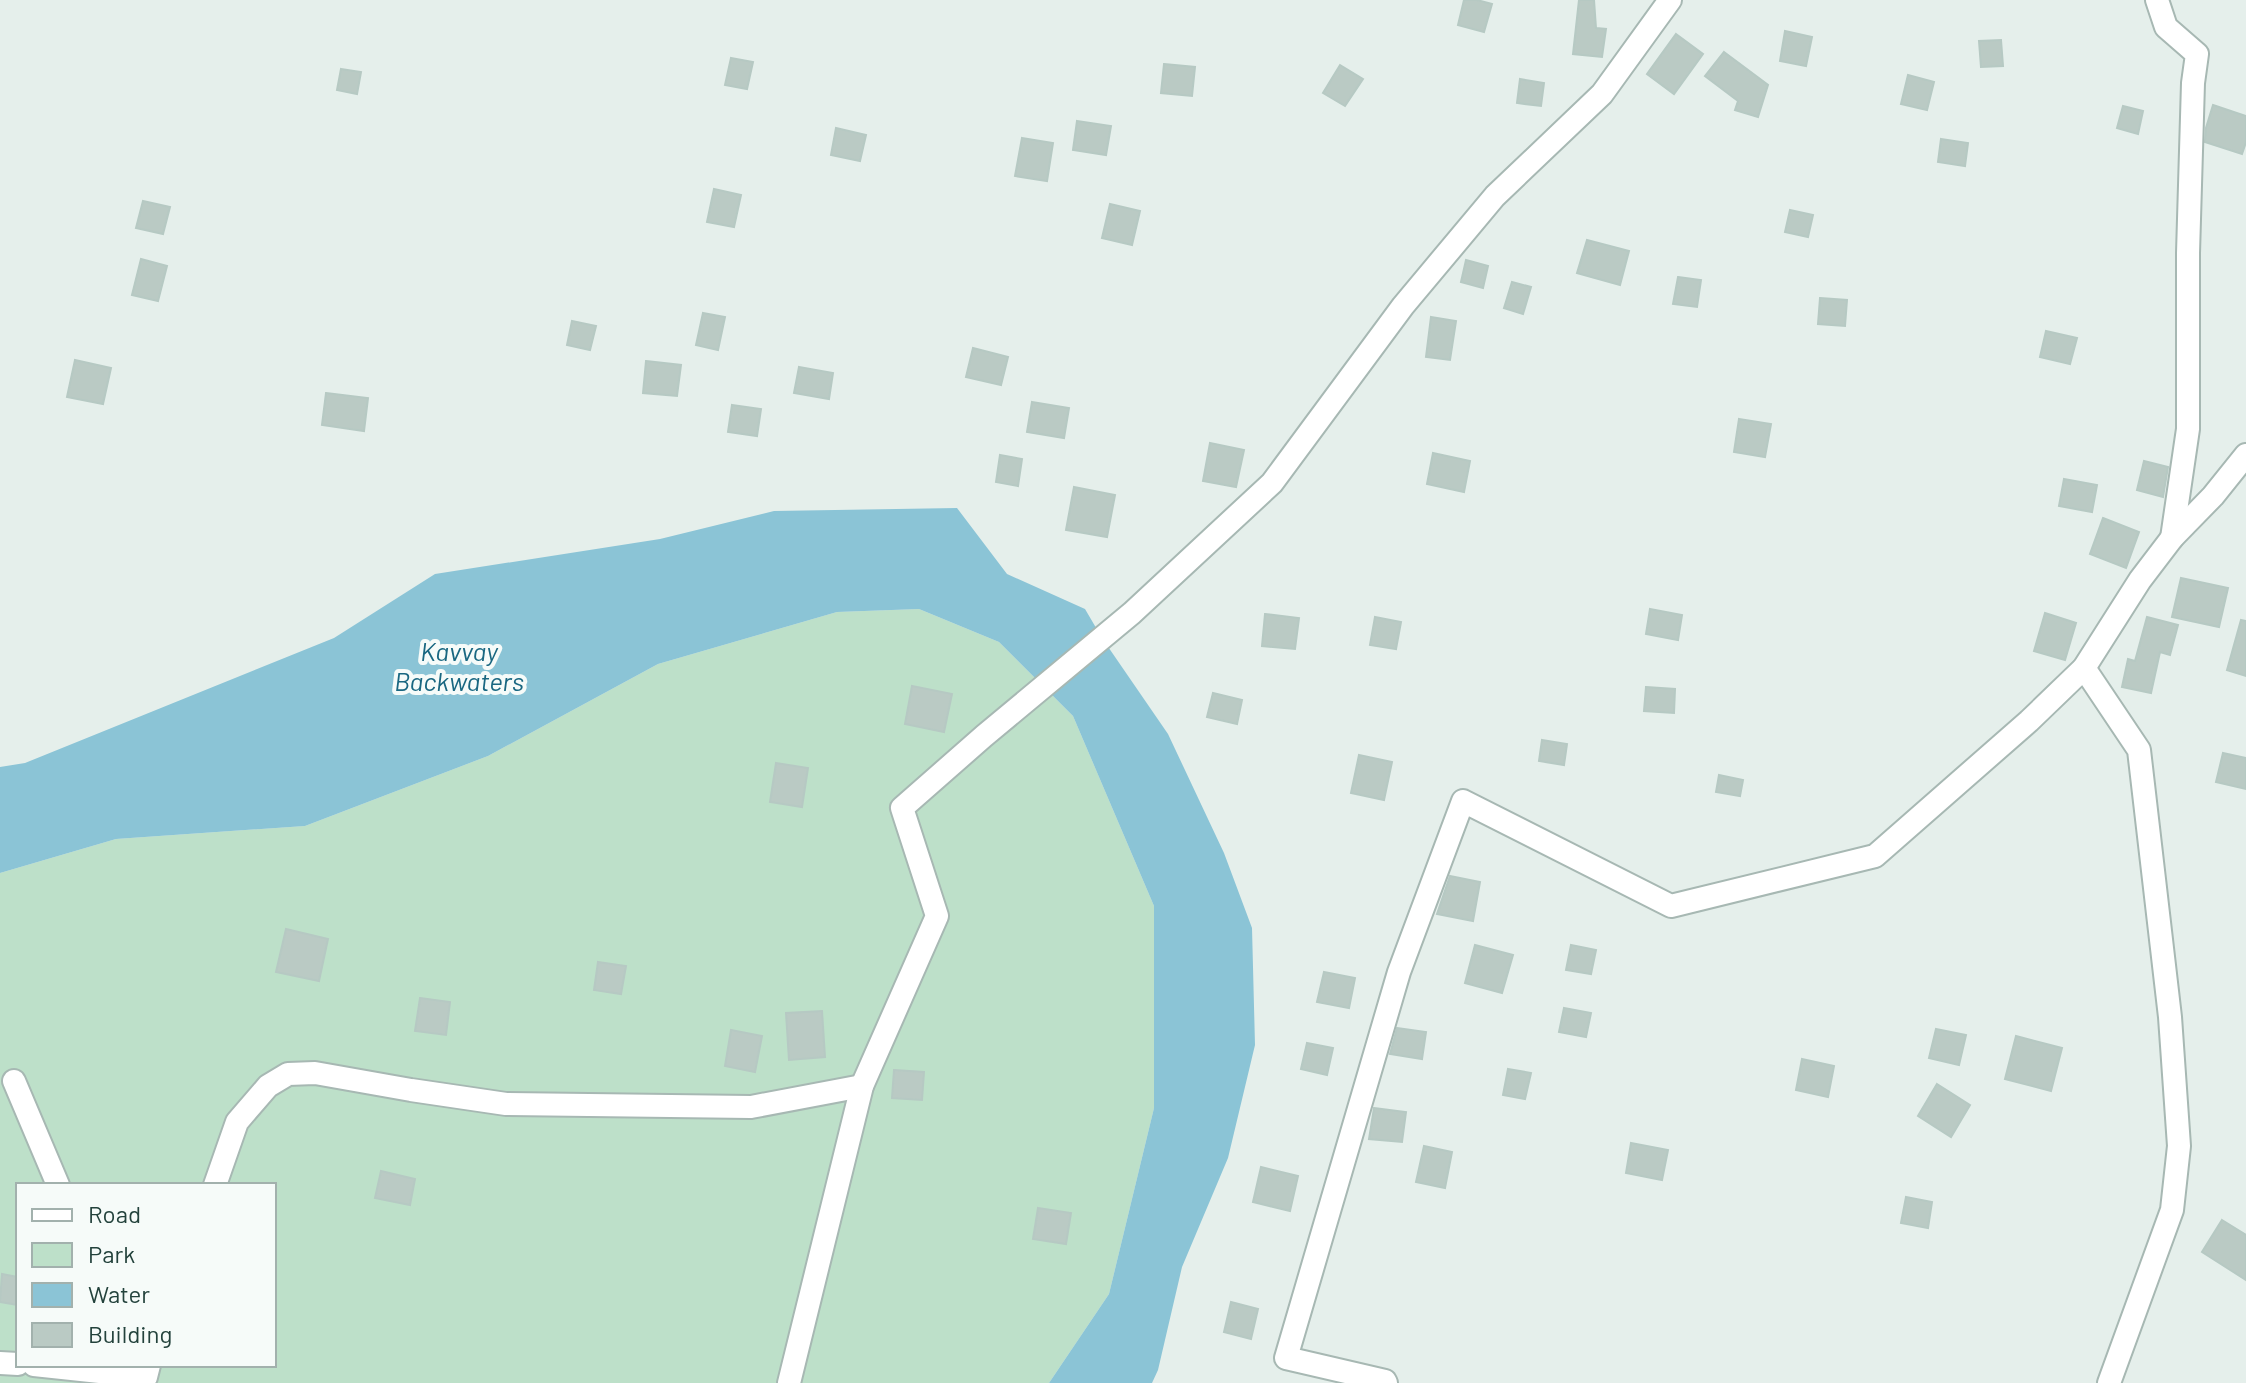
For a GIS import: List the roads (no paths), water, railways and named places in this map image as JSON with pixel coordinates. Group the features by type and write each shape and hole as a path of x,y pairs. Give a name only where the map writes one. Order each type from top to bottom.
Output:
{"street":[{"path":"789,1383 862,1086 937,916 902,808 1132,613 1272,483 1403,306 1495,196 1602,94 1670,0"},
{"path":"2157,0 2166,27 2197,54 2193,83 2188,253 2188,429 2172,538"},
{"path":"1386,1383 1286,1358 1399,972 1463,801 1671,906 1875,856 2029,721 2084,668 2140,580 2172,538 2213,496 2246,455"},
{"path":"2084,668 2139,750 2170,1017 2179,1146 2172,1210 2109,1383"},
{"path":"216,1183 237,1122 268,1086 288,1074 315,1073 506,1104 751,1107 862,1086"},
{"path":"14,1081 57,1183"},
{"path":"57,1367 147,1375"}],"water":[{"name":"Kavvay Backwaters","path":"957,508 1007,574 1085,609 1168,734 1224,853 1252,928 1255,1045 1228,1158 1182,1267 1158,1370 1152,1383 1049,1383 1109,1294 1154,1108 1154,906 1073,716 999,642 919,609 837,612 658,664 488,756 305,826 116,839 0,873 0,767 25,763 334,638 435,574 660,539 774,511"}]}
